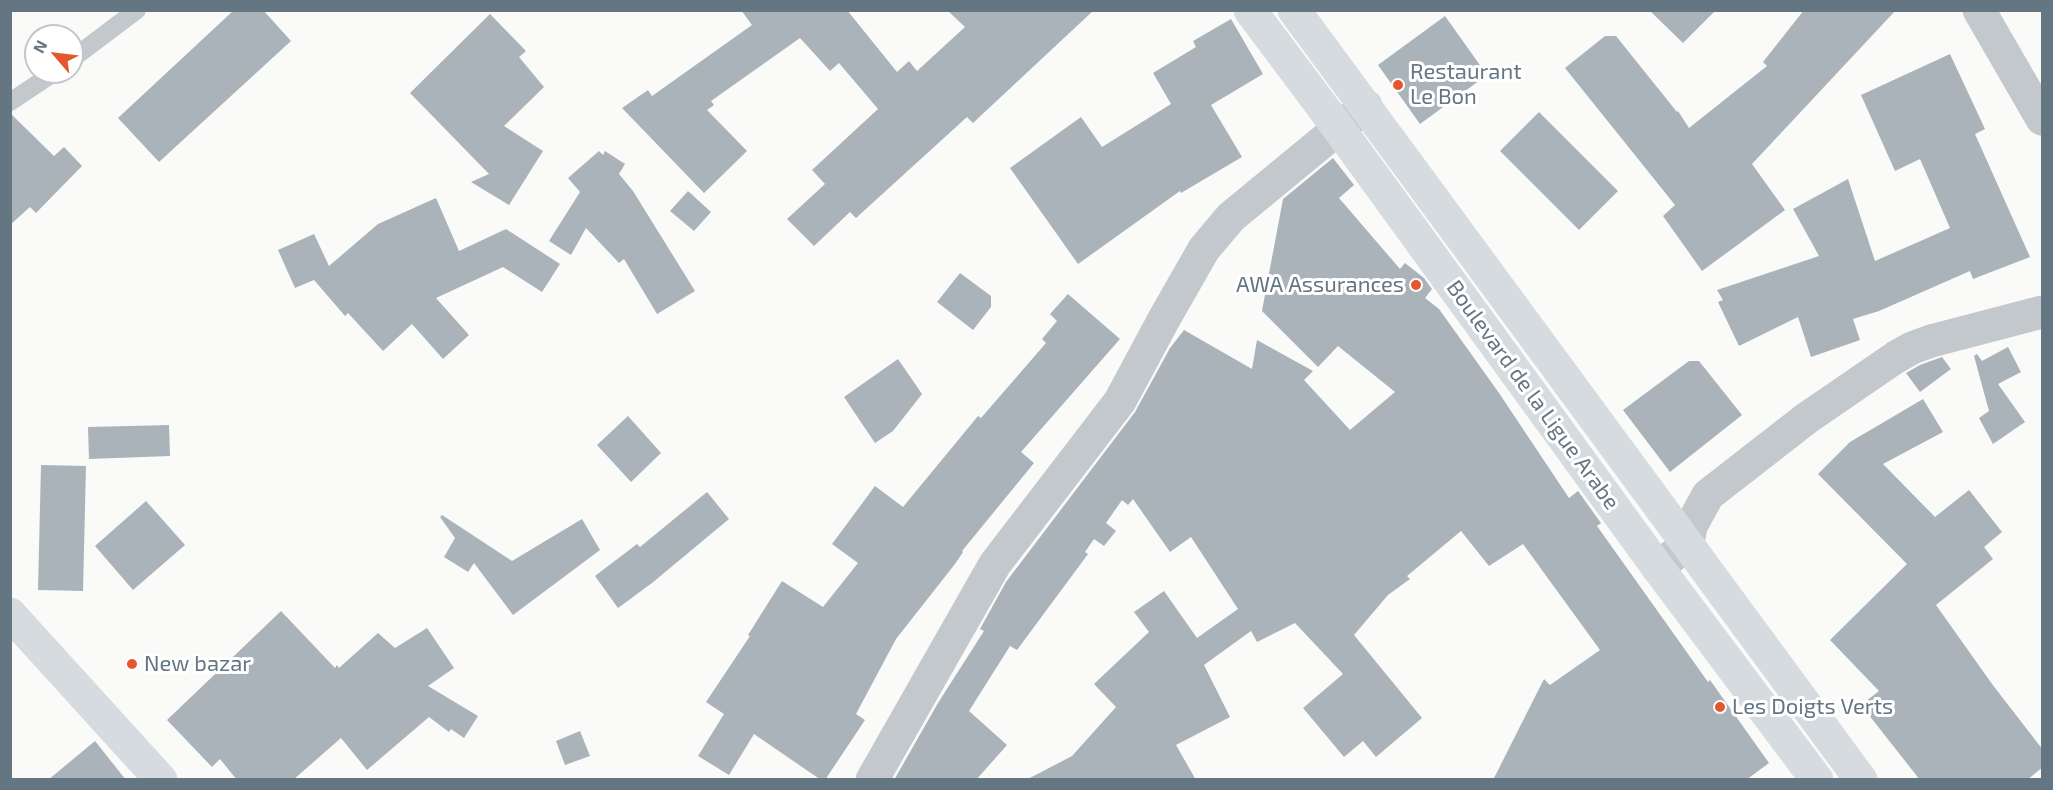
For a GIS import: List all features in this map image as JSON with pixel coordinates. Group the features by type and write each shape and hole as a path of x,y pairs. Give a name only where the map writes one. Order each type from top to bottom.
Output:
{"main road":[{"name":"Boulevard de la Ligue Arabe","path":"1250,10 1658,568 1817,780"},
{"name":"Boulevard de la Ligue Arabe","path":"1294,10 1861,780"},
{"path":"10,614 161,780"}],"street":[{"path":"1979,10 2043,119"},
{"path":"872,780 994,564 1120,401 1204,249 1231,217 1366,106"},
{"path":"1658,568 1688,543 1691,526 1708,495 1807,418 1896,357 1931,341 2043,312"}],"lane":[{"path":"84,50 137,10"},
{"path":"10,102 37,84"}],"building":[{"path":"234,10 263,10 291,41 159,162 118,118"},
{"path":"741,10 847,10 897,72 909,61 917,71 965,27 947,10 1094,10 973,123 967,117 856,218 850,212 814,246 787,219 825,184 812,170 878,109 839,63 830,71 800,38 711,101 714,105 707,110 747,151 704,193 622,108 648,90 652,96 752,25"},
{"path":"1649,10 1716,10 1683,43"},
{"path":"1804,10 1896,10 1752,164 1785,210 1702,271 1663,216 1675,205 1565,68 1605,36 1616,36 1678,111 1689,128 1767,66 1763,62"},
{"path":"490,14 526,51 519,57 544,87 504,126 543,151 509,205 471,182 489,174 410,93"},
{"path":"1445,16 1487,75 1420,124 1378,65"},
{"path":"1231,19 1263,74 1211,105 1242,157 1181,193 1180,191 1078,264 1010,168 1081,117 1102,147 1171,104 1153,73 1196,47 1193,41"},
{"path":"1950,54 1985,129 1975,134 2030,257 1973,279 1970,271 1879,311 1853,319 1860,340 1811,357 1798,317 1739,346 1718,302 1723,300 1717,290 1819,256 1793,209 1848,179 1875,261 1950,228 1920,159 1895,171 1861,95"},
{"path":"1539,112 1618,191 1579,230 1500,151"},
{"path":"10,113 54,156 64,147 82,166 36,213 30,207 10,225"},
{"path":"599,151 603,155 605,151 625,164 619,174 633,191 695,291 657,314 624,259 619,263 586,228 571,255 549,241 580,192 568,178"},
{"path":"1333,158 1354,185 1339,198 1400,269 1405,263 1424,278 1432,289 1425,298 1439,309 1499,393 1569,498 1578,491 1601,523 1597,526 1769,763 1746,780 1493,780 1544,679 1550,685 1600,650 1523,544 1489,566 1461,531 1407,576 1410,579 1388,595 1354,635 1422,718 1376,757 1363,741 1344,757 1303,708 1343,674 1295,623 1257,642 1251,631 1204,665 1230,717 1176,745 1196,780 1026,780 1072,756 1116,707 1094,684 1149,632 1134,612 1164,591 1197,638 1238,609 1191,537 1170,552 1133,499 1128,505 1122,500 1106,523 1116,531 1104,546 1094,539 1085,552 1088,554 1017,650 1010,646 969,711 1007,745 976,780 894,780 938,703 984,631 980,629 1006,582 1135,412 1170,348 1184,330 1252,369 1257,340 1313,371 1304,380 1350,430 1395,392 1338,346 1318,367 1262,311 1283,199"},
{"path":"688,191 711,212 694,231 670,211"},
{"path":"436,198 459,251 506,229 560,264 542,292 503,267 436,298 469,335 443,359 412,324 383,351 348,313 345,316 314,280 295,288 278,250 314,234 329,266 378,224"},
{"path":"960,273 991,296 991,307 973,330 937,302"},
{"path":"1068,294 1120,339 1021,452 1034,463 962,551 955,564 896,639 856,714 865,720 825,780 821,780 754,734 729,775 698,756 724,714 706,702 750,636 748,635 782,581 823,607 858,563 832,544 875,486 903,507 978,416 981,418 1046,343 1042,339 1057,321 1050,314"},
{"path":"2008,347 2021,372 1998,384 2025,422 1993,444 1979,418 1989,411 1974,356 1977,354 1982,361"},
{"path":"1942,357 1951,369 1920,392 1906,373"},
{"path":"898,359 922,394 893,431 875,443 844,397"},
{"path":"1689,361 1699,361 1742,415 1670,472 1623,410"},
{"path":"1923,399 1943,432 1883,464 1935,517 1969,490 2002,532 1984,547 1993,559 1936,605 1992,684 2043,750 2043,767 2027,780 1920,780 1861,705 1879,691 1830,640 1907,564 1818,474 1850,442"},
{"path":"628,416 661,453 631,482 597,445"},
{"path":"169,425 170,456 89,459 88,427"},
{"path":"41,465 86,466 83,591 38,590"},
{"path":"707,492 729,519 618,608 595,576 637,544 640,547"},
{"path":"146,501 185,545 133,590 95,546"},
{"path":"442,515 512,561 582,519 600,550 513,615 474,563 468,572 444,557 455,538 440,517"},
{"path":"281,611 335,668 337,665 339,668 378,633 395,648 427,628 454,668 428,686 478,716 464,738 451,729 449,732 429,717 367,770 341,738 293,780 237,780 220,759 212,767 167,720"},
{"path":"580,731 590,756 565,765 556,741"},
{"path":"95,741 126,780 48,780"}],"place":[{"name":"Restaurant Le Bon","path":"1398,85"},
{"name":"AWA Assurances","path":"1416,285"},
{"name":"New bazar","path":"132,664"},
{"name":"Les Doigts Verts","path":"1720,707"}]}
